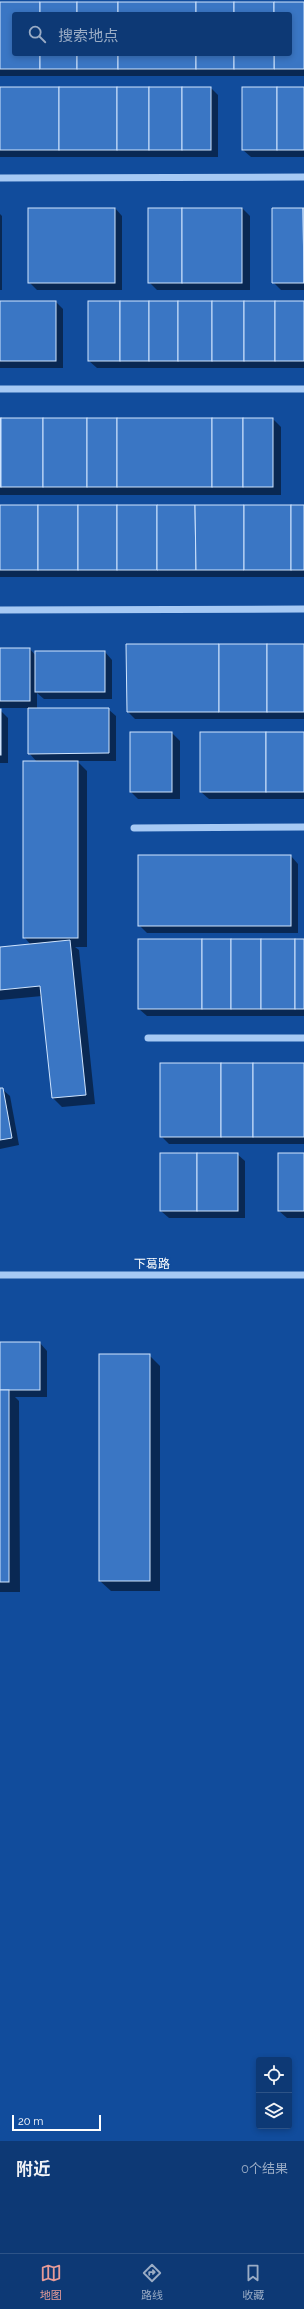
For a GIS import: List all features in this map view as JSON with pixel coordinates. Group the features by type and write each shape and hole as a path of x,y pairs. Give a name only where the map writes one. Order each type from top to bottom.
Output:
{"street":[{"path":"0,178 304,178"},
{"path":"0,389 304,389"},
{"path":"0,610 304,609"},
{"path":"134,828 304,828"},
{"path":"148,1038 304,1038"},
{"name":"下葛路","path":"0,1275 304,1275"}],"building":[{"path":"0,2 40,2 40,12 12,12 12,56 40,56 40,69 0,69"},
{"path":"40,2 77,2 77,12 40,12"},
{"path":"77,2 118,2 118,12 77,12"},
{"path":"118,2 196,2 196,12 118,12"},
{"path":"196,2 234,2 234,12 196,12"},
{"path":"234,2 274,2 274,12 234,12"},
{"path":"274,2 304,2 304,69 274,69 274,56 292,56 292,12 274,12"},
{"path":"40,56 77,56 77,69 40,69"},
{"path":"77,56 118,56 118,69 77,69"},
{"path":"118,56 196,56 196,69 118,69"},
{"path":"196,56 234,56 234,69 196,69"},
{"path":"234,56 274,56 274,69 234,69"},
{"path":"0,87 59,87 59,150 0,150"},
{"path":"59,87 117,87 117,150 59,150"},
{"path":"117,87 149,87 149,150 117,150"},
{"path":"149,87 182,87 182,150 149,150"},
{"path":"182,87 211,87 211,150 182,150"},
{"path":"242,87 277,87 277,150 242,150"},
{"path":"277,87 304,87 304,150 277,150"},
{"path":"28,208 115,208 115,283 28,283"},
{"path":"148,208 182,208 182,283 148,283"},
{"path":"182,208 242,208 242,283 182,283"},
{"path":"272,208 303,208 304,283 272,283"},
{"path":"303,208 304,208 304,283"},
{"path":"0,301 56,301 56,361 0,361"},
{"path":"88,301 120,301 120,361 88,361"},
{"path":"120,301 149,301 149,361 120,361"},
{"path":"149,301 178,301 178,361 149,361"},
{"path":"178,301 212,301 212,361 178,361"},
{"path":"212,301 244,301 244,361 212,361"},
{"path":"244,301 275,301 275,361 244,361"},
{"path":"275,301 304,301 304,361 275,361"},
{"path":"1,418 1,487 0,487"},
{"path":"1,418 43,418 43,487 1,487"},
{"path":"43,418 87,418 87,487 43,487"},
{"path":"87,418 117,418 117,487 87,487"},
{"path":"117,418 212,418 212,487 117,487"},
{"path":"212,418 243,418 243,487 212,487"},
{"path":"243,418 273,418 273,487 243,487"},
{"path":"0,505 38,505 38,570 0,570"},
{"path":"38,505 78,505 78,570 38,570"},
{"path":"78,505 117,505 117,570 78,570"},
{"path":"117,505 157,505 157,570 117,570"},
{"path":"157,505 195,505 196,570 157,570"},
{"path":"195,505 244,505 244,570 196,570"},
{"path":"244,505 291,505 291,570 244,570"},
{"path":"291,505 304,505 304,570 291,570"},
{"path":"126,644 219,644 219,712 127,712"},
{"path":"219,644 267,644 267,712 219,712"},
{"path":"267,644 304,644 304,712 267,712"},
{"path":"0,648 30,648 30,701 0,701"},
{"path":"35,651 105,651 105,692 35,692"},
{"path":"28,708 109,708 109,753 28,754"},
{"path":"1,709 1,755 0,755"},
{"path":"130,732 172,732 172,792 130,792"},
{"path":"200,732 266,732 266,792 200,792"},
{"path":"266,732 304,732 304,792 266,792"},
{"path":"23,761 78,761 78,938 23,938"},
{"path":"138,855 291,855 291,926 138,926"},
{"path":"138,939 202,939 202,1009 138,1009"},
{"path":"202,939 231,939 231,1009 202,1009"},
{"path":"231,939 261,939 261,1009 231,1009"},
{"path":"261,939 295,939 295,1009 261,1009"},
{"path":"295,939 304,939 304,1009 295,1009"},
{"path":"70,940 86,1095 52,1098 40,986 0,990 0,947"},
{"path":"160,1063 221,1063 221,1137 160,1137"},
{"path":"221,1063 253,1063 253,1137 221,1137"},
{"path":"253,1063 304,1063 304,1137 253,1137"},
{"path":"0,1088 3,1088 12,1138 0,1140"},
{"path":"160,1153 197,1153 197,1211 160,1211"},
{"path":"197,1153 238,1153 238,1211 197,1211"},
{"path":"278,1153 304,1153 304,1211 278,1211"},
{"path":"0,1342 40,1342 40,1390 0,1390"},
{"path":"99,1354 150,1354 150,1581 99,1581"},
{"path":"0,1390 9,1390 9,1582 0,1582"}]}
